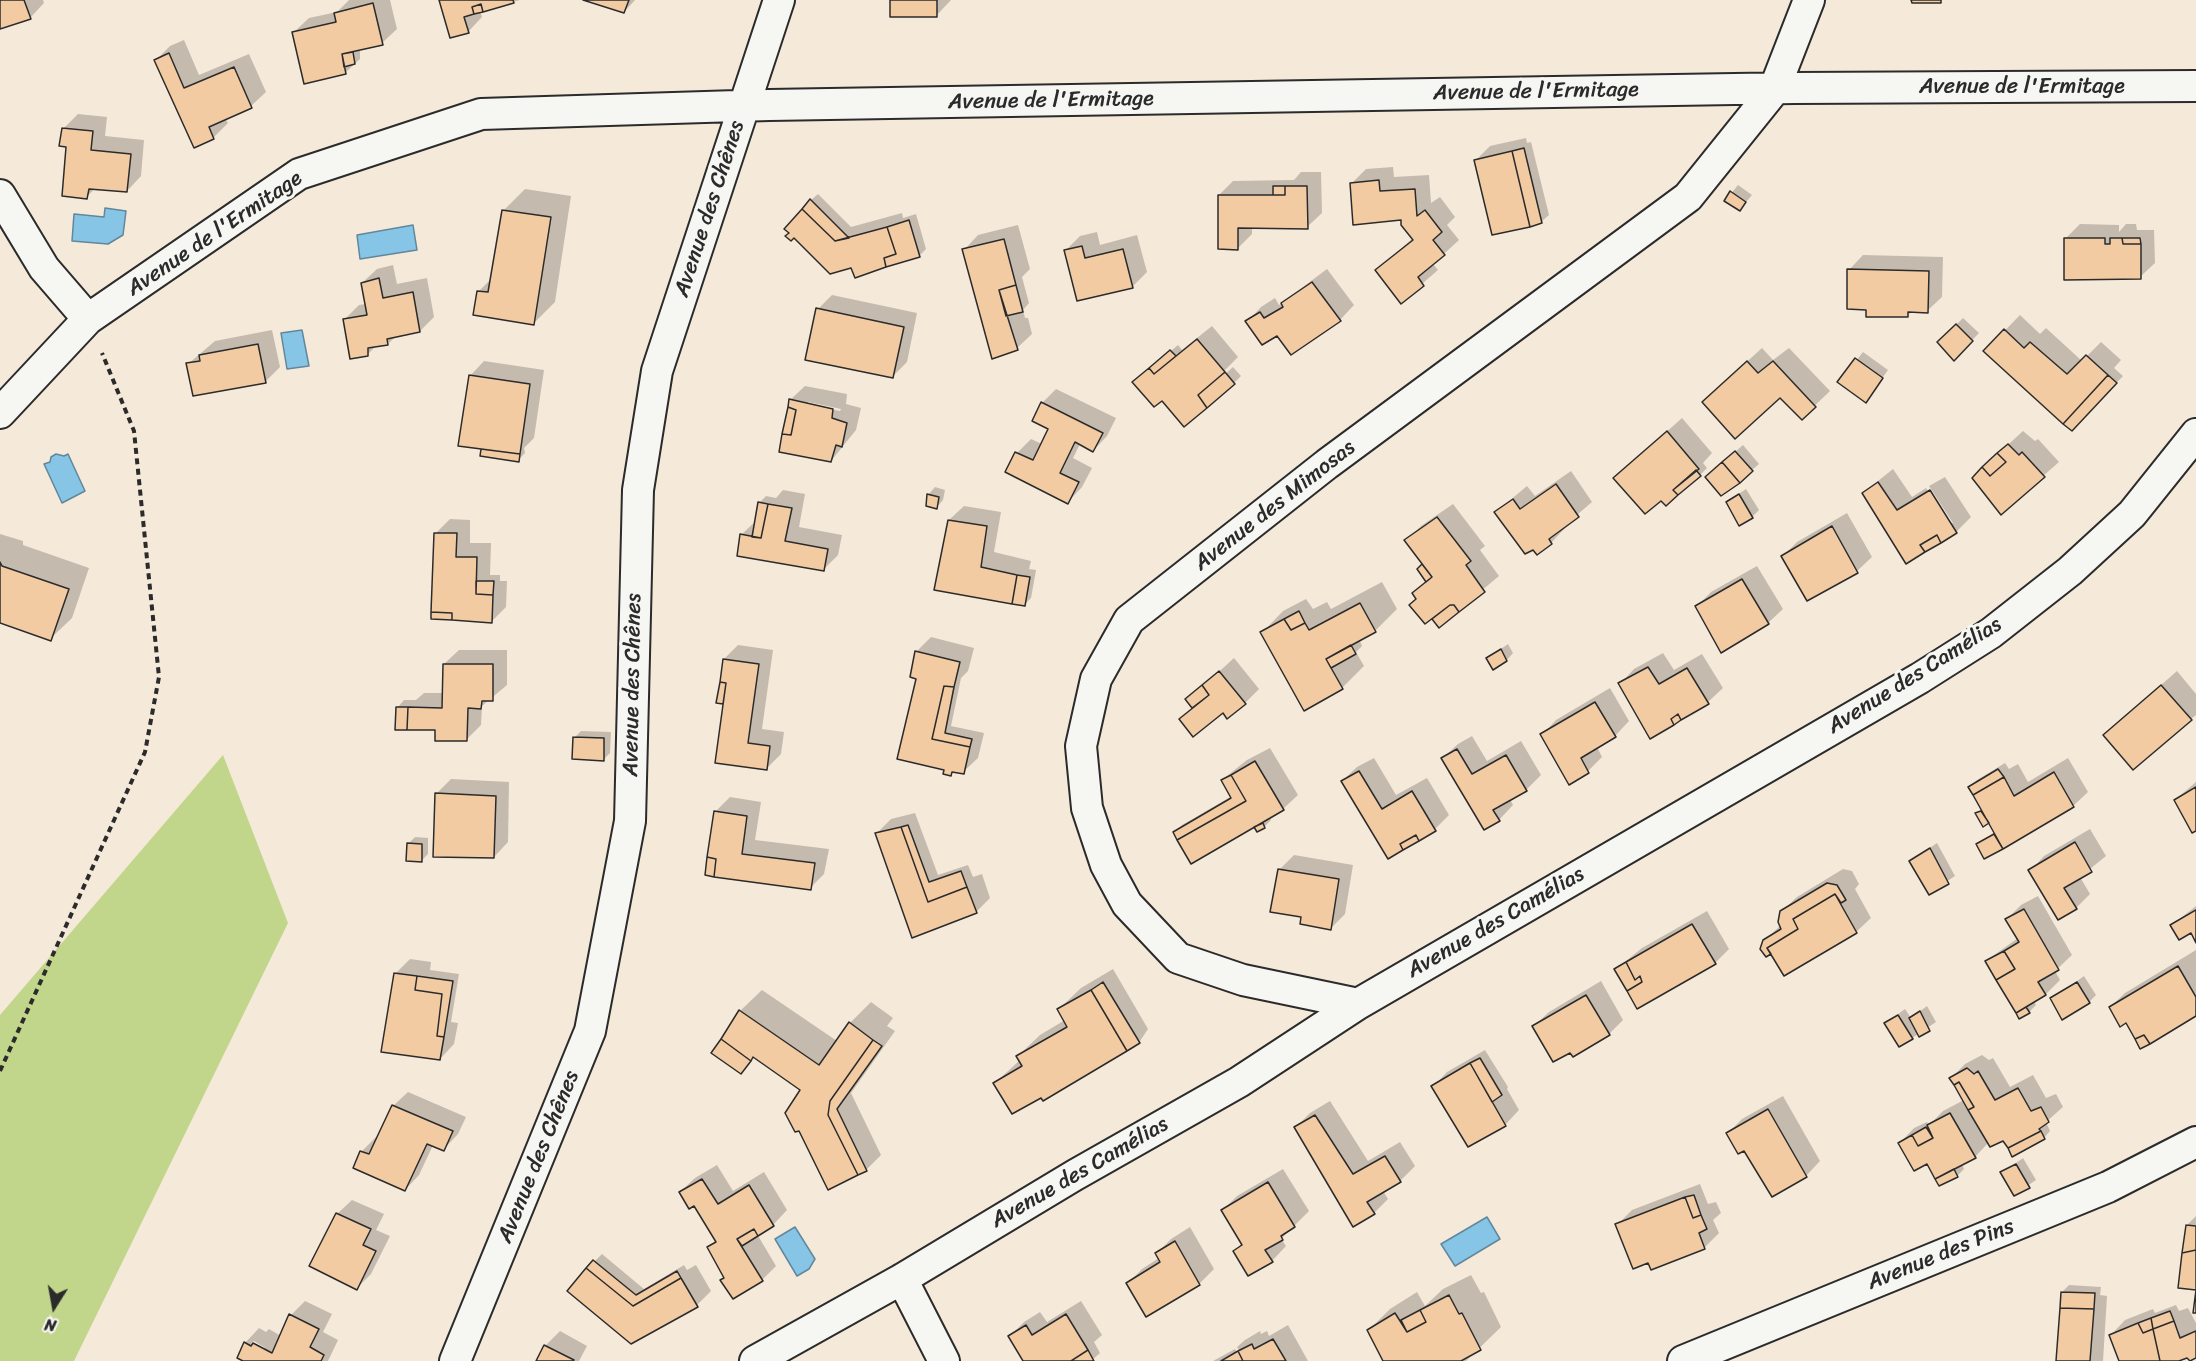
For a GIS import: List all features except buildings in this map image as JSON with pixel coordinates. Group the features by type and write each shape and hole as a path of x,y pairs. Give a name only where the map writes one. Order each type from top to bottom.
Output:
{"street":[{"name":"Avenue des Chênes","path":"455,1361 590,1031 630,821 638,490 657,371 779,0"},
{"name":"Avenue des Mimosas","path":"1358,1004 1244,980 1178,958 1127,904 1106,865 1087,808 1081,746 1096,679 1129,620 1327,464 1689,197 1774,90 1809,0"},
{"name":"Avenue de l'Ermitage","path":"0,413 88,319 299,174 481,114 744,106 1774,90 2196,86"},
{"path":"0,195 44,268 88,319"},
{"name":"Avenue des Camélias","path":"755,1361 902,1279 1064,1181 1239,1082 1358,1004 1920,678 1991,633 2070,571 2132,514 2196,434"},
{"name":"Avenue des Pins","path":"1683,1361 2108,1187 2196,1142"},
{"path":"902,1279 944,1361"}],"path":[{"path":"0,1071 145,752 159,677 134,431 88,319"}],"green space":[{"path":"223,755 288,923 74,1361 0,1361 0,1015"}],"water":[{"path":"105,208 126,211 123,235 108,244 72,241 74,214 104,217"},
{"path":"413,225 417,250 360,259 357,235"},
{"path":"302,330 309,366 287,369 281,333"},
{"path":"56,454 64,456 68,454 85,491 62,503 44,464 50,462 51,457"},
{"path":"1487,1217 1500,1239 1455,1266 1441,1244"},
{"path":"795,1227 815,1259 809,1269 797,1276 775,1239"}]}
